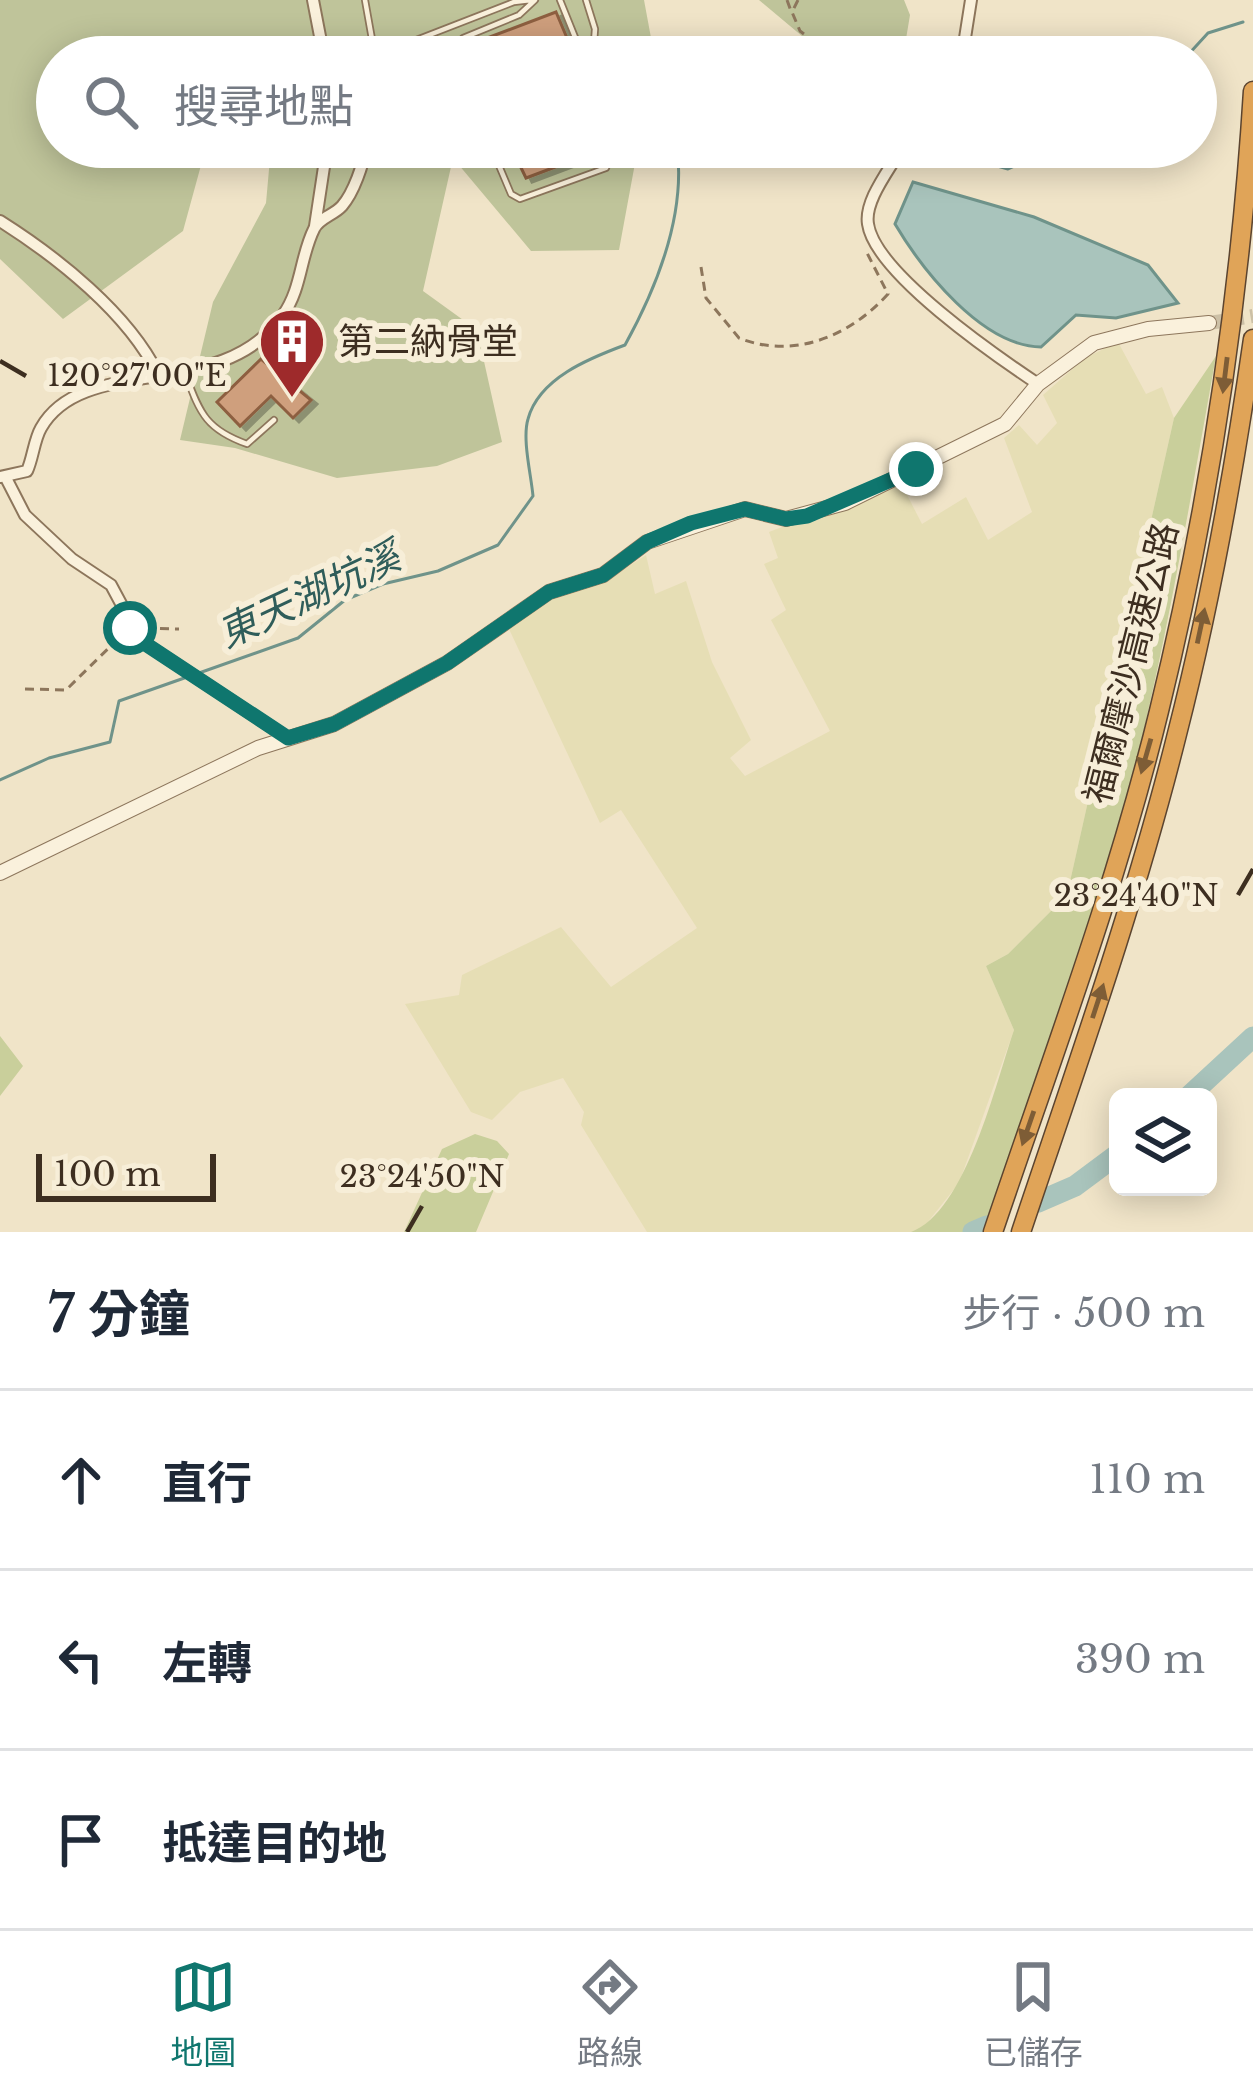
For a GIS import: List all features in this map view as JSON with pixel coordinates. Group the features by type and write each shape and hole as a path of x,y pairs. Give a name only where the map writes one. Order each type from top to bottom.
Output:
{"highway":[{"name":"福爾摩沙高速公路","path":"993,1232 1114,863 1168,669 1220,418 1242,250 1253,91"},
{"name":"福爾摩沙高速公路","path":"1021,1232 1120,936 1177,735 1210,586 1253,339"}],"street":[{"path":"314,0 320,36"},
{"path":"965,36 971,0"},
{"path":"288,738 141,641 111,585 72,559 25,514 3,478 27,471 41,429 59,410 107,384 158,374 186,376 219,364 282,317 301,280 324,168"},
{"path":"315,226 343,205 358,168"},
{"path":"890,168 866,220 872,240 890,265 967,336 1037,384"},
{"path":"0,221 72,277 144,345 158,374"},
{"path":"0,873 288,738 334,724 447,663 549,592 603,575 647,542 691,523 745,509 786,519 845,503 1005,424 1037,384 1094,343 1148,328 1209,323"}],"lane":[{"path":"364,0 371,36"},
{"path":"428,36 514,2 533,0"},
{"path":"468,36 520,15 533,0"},
{"path":"560,0 575,36"},
{"path":"586,0 594,36"},
{"path":"501,168 511,194 520,199 606,168"},
{"path":"186,376 196,403 217,433 248,444 274,420"}],"path":[{"path":"787,0 807,36"},
{"path":"792,12 798,0"},
{"path":"701,267 706,298 739,338 804,347 825,341 888,294 862,241"},
{"path":"25,689 66,690 130,628 178,629"}],"shaded area":[{"path":"1118,342 1146,394 1162,387 1174,418 1067,895 1008,954 986,966 1014,1030 959,1183 923,1228 911,1232 647,1232 581,1125 584,1112 563,1078 520,1092 492,1120 471,1112 405,1004 459,995 462,975 561,927 611,987 697,928 621,810 600,823 509,629 541,603 606,581 646,555 655,594 686,581 712,662 751,740 730,758 745,776 830,731 771,620 786,610 764,564 778,558 769,532 900,481 922,524 966,497 988,540 1032,512 1004,438 1019,425 1037,445 1057,423 1043,395 1085,358"}],"green space":[{"path":"0,0 644,0 651,36 36,36 36,168 200,168 183,231 63,319 0,259"},
{"path":"759,0 904,0 910,15 906,36 802,36"},
{"path":"269,168 451,168 423,291 477,330 502,442 437,466 337,478 235,448 180,440 213,302 266,203"},
{"path":"461,168 634,168 619,250 531,251"},
{"path":"1216,356 1139,750 1110,860 1058,1020 982,1232 911,1232 930,1220 963,1173 1014,1030 986,966 1008,954 1067,895 1174,418"},
{"path":"0,1036 23,1066 0,1096"},
{"path":"475,1134 497,1141 509,1154 476,1232 404,1232 442,1149"}],"water":[{"path":"913,182 1034,217 1148,265 1178,303 1116,318 1076,315 1041,347 997,334 956,303 895,224"}],"building":[{"path":"556,12 566,36 493,36"},
{"path":"521,168 553,168 526,178"},
{"path":"261,359 311,400 293,418 271,396 240,426 217,402"}],"waterway":[{"name":"東天湖坑溪","path":"1205,36 1243,22"},
{"name":"東天湖坑溪","path":"199,673 298,638 345,600 383,584 438,571 498,545 533,496 526,436 534,405 554,381 625,345 648,299 673,224 679,168"},
{"name":"東天湖坑溪","path":"1004,168 1010,168"},
{"name":"東天湖坑溪","path":"0,780 49,758 110,742 119,701 190,676"},
{"path":"1198,1088 1253,1037"},
{"path":"1038,1202 1075,1186 1109,1161"},
{"path":"973,1232 987,1226"}],"tunnel":[{"path":"1209,323 1253,316"}],"place":[{"name":"第二納骨堂","path":"292,400"}],"route":[{"path":"130,628 141,641 288,738 334,724 447,663 549,592 603,575 647,542 691,523 745,509 786,519 807,516 916,469"}]}
